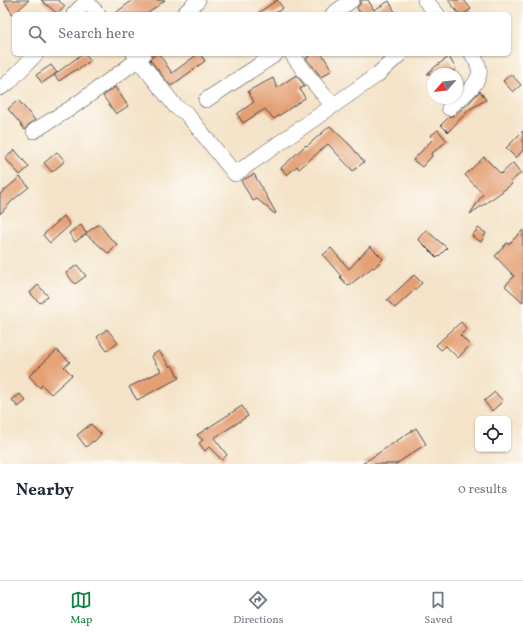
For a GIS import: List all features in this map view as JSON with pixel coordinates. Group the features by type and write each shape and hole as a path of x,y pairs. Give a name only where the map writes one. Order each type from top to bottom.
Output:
{"street":[{"path":"76,12 86,0 96,12"},
{"path":"186,12 198,0"},
{"path":"336,12 352,0"},
{"path":"425,0 435,12"},
{"path":"0,88 8,83 34,56"},
{"path":"34,131 71,108 139,56 176,107 186,113 235,174 377,75 398,56"},
{"path":"206,100 273,56"},
{"path":"293,56 332,105"},
{"path":"449,108 474,84 479,74 478,65 473,56"}],"building":[{"path":"4,0 29,0 16,12 12,12 12,13"},
{"path":"41,0 58,0 65,6 60,12 56,12"},
{"path":"133,0 165,0 150,12 117,12"},
{"path":"277,0 283,8 277,12 260,12"},
{"path":"361,0 368,0 374,10 389,1 395,12 360,12 357,8"},
{"path":"448,0 464,0 471,9 467,12 457,12"},
{"path":"79,56 86,56 90,61 59,81 54,75"},
{"path":"153,56 160,56 172,73 195,56 201,56 205,61 171,86 150,60"},
{"path":"310,56 323,56 332,70 321,77 306,58"},
{"path":"449,57 455,68 434,68"},
{"path":"51,65 57,73 42,83 36,75"},
{"path":"511,74 521,85 513,92 503,81"},
{"path":"296,75 305,86 300,89 305,98 274,119 265,109 243,123 237,114 254,102 248,91 273,78 277,88"},
{"path":"115,87 128,106 116,114 103,96"},
{"path":"480,91 486,100 470,109 448,132 441,125 449,117 455,115 468,104"},
{"path":"18,100 35,120 29,124 25,130 8,109"},
{"path":"330,126 351,146 364,162 353,171 328,144 299,169 297,166 287,175 281,168"},
{"path":"438,130 447,141 431,154 432,156 422,167 413,160 433,139 430,136"},
{"path":"523,131 523,150 516,158 506,148"},
{"path":"15,150 29,167 20,175 5,158"},
{"path":"57,152 65,161 52,172 44,163"},
{"path":"484,157 501,174 513,163 521,173 510,182 512,184 470,214 483,194 465,175"},
{"path":"254,174 276,213 275,214 257,199 253,201 241,181"},
{"path":"20,177 29,187 13,200 0,214 0,194"},
{"path":"64,216 70,225 50,243 43,235"},
{"path":"99,224 117,244 109,254 86,234 75,242 69,233 81,225 86,233"},
{"path":"478,228 486,233 481,242 472,236"},
{"path":"426,230 447,248 437,258 418,239"},
{"path":"523,230 523,302 505,286 514,276 495,256 507,243 509,244"},
{"path":"370,246 383,259 374,268 373,267 348,286 323,255 331,248 349,269"},
{"path":"77,265 86,276 75,284 66,273"},
{"path":"414,275 422,283 395,308 387,300"},
{"path":"38,285 48,296 40,303 30,293"},
{"path":"461,322 467,329 460,335 470,345 458,358 446,346 441,350 436,345"},
{"path":"107,329 118,343 107,351 97,337"},
{"path":"57,350 70,362 64,367 72,375 51,394 42,385 40,388 29,376"},
{"path":"159,351 170,367 172,365 179,378 137,400 129,387 161,371 151,356"},
{"path":"495,392 503,401 492,411 484,401"},
{"path":"20,394 26,401 18,407 12,400"},
{"path":"242,406 248,416 214,438 227,455 222,460 209,447 205,451 199,443 203,440 197,435"},
{"path":"91,424 101,434 94,442 93,441 86,447 77,435"},
{"path":"416,428 426,444 396,464 362,464"}]}
